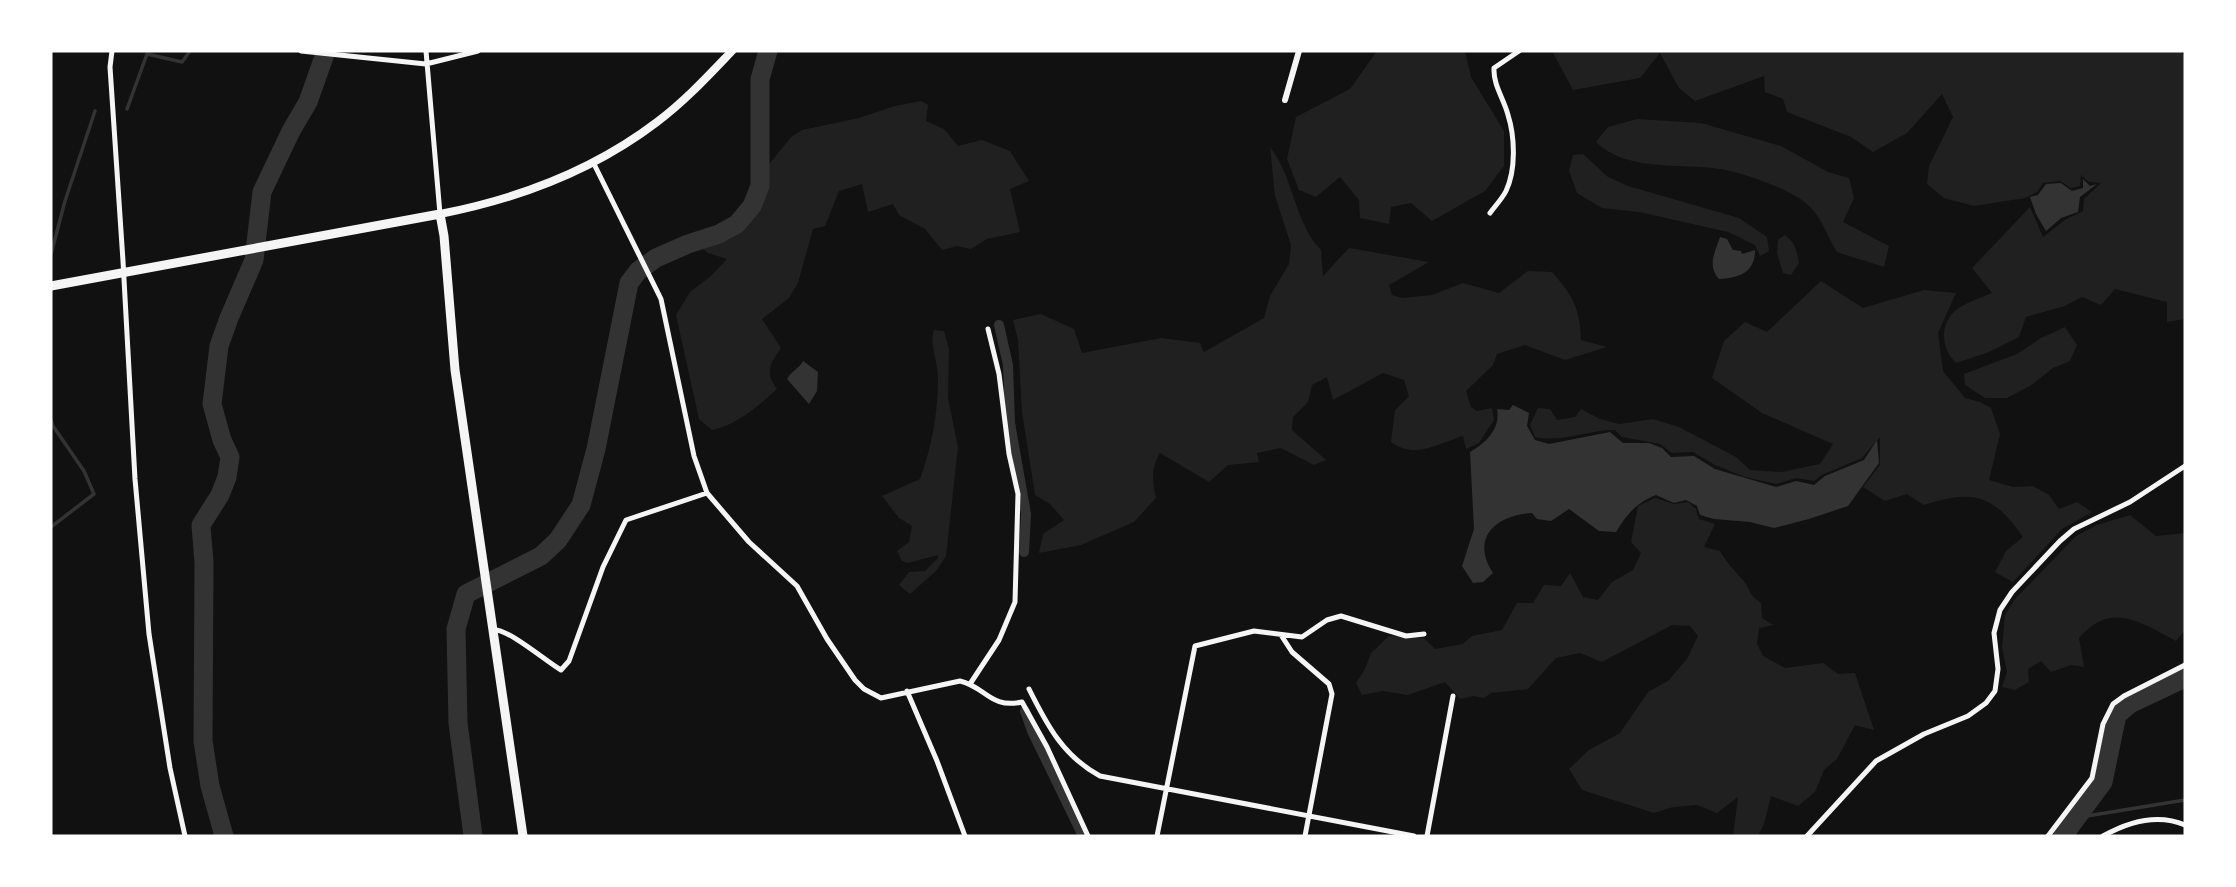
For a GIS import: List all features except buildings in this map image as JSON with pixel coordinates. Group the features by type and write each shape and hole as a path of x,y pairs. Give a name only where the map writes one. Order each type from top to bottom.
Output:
{"highway":[{"path":"51,286 440,214 455,370 523,836"}],"main road":[{"path":"440,214 507,197 593,162 658,121 694,90 732,51"}],"street":[{"path":"112,51 110,67 127,273 134,467 149,634 170,768 185,836"},
{"path":"301,51 426,64 478,51"},
{"path":"426,51 440,214"},
{"path":"1285,100 1299,51"},
{"path":"1490,213 1506,192 1512,172 1509,116 1494,78 1494,68 1519,51"},
{"path":"593,162 661,299 694,456 707,493 749,542 797,586 827,639 864,689 881,698 960,681 970,684 986,697 997,701 1009,705 1023,702 1088,836"},
{"path":"970,684 999,640 1015,602 1018,494 1009,454 999,374 988,329"},
{"path":"1807,836 1876,761 1924,734 1968,716 1986,704 1994,691 1998,669 1994,633 2000,610 2012,592 2060,541 2074,529 2130,502 2185,466"},
{"path":"494,630 500,629 510,634 543,660 561,670 569,661 603,567 626,520 707,493"},
{"path":"1157,836 1195,646 1254,631 1302,637 1327,620 1341,616 1406,636 1424,634"},
{"path":"1280,634 1292,652 1329,684 1332,694 1305,836"},
{"path":"2048,836 2092,778 2103,724 2113,704 2185,665"},
{"path":"1029,689 1051,732 1070,756 1100,776 1414,836"},
{"path":"907,691 965,836"},
{"path":"1427,836 1453,696"},
{"path":"2103,836 2134,822 2165,820 2185,825"}],"shaded area":[{"path":"1377,51 1465,51 1471,77 1504,131 1504,166 1485,191 1432,221 1411,203 1391,207 1389,224 1360,218 1359,200 1340,177 1316,197 1299,190 1287,159 1296,117 1350,89"},
{"path":"1552,51 2179,51 2185,56 2185,319 2167,322 2167,302 2115,289 2101,305 2082,297 2065,306 2026,317 2019,337 1987,353 1956,363 1945,344 1947,322 1960,307 1992,293 1972,268 2030,207 2043,237 2065,220 2083,211 2084,199 2101,183 2089,182 2081,175 2080,186 2071,188 2060,181 2043,183 2037,192 2025,198 1974,206 1944,198 1927,184 1929,166 1953,117 1942,94 1907,133 1873,152 1851,137 1787,112 1783,99 1765,92 1764,76 1695,101 1679,88 1660,53 1640,78 1573,90"},
{"path":"921,101 928,105 926,121 944,129 958,146 982,140 1010,151 1029,181 1010,189 1020,232 987,239 971,249 957,246 942,250 925,229 899,215 893,204 868,212 862,184 839,191 825,226 813,229 798,283 789,298 762,319 781,348 770,368 771,378 777,389 739,419 712,430 699,419 676,315 690,292 727,259 708,253 698,245 728,233 752,213 767,167 791,137 802,130"},
{"path":"1637,119 1701,123 1781,146 1828,172 1849,178 1854,198 1843,222 1889,246 1884,267 1837,252 1813,210 1796,196 1770,184 1720,169 1638,162 1608,152 1596,142 1608,127"},
{"path":"1270,147 1284,172 1305,226 1321,250 1323,276 1349,248 1429,262 1389,285 1392,295 1402,298 1432,295 1463,283 1499,293 1528,271 1552,272 1574,303 1581,340 1607,347 1565,360 1525,345 1497,354 1493,365 1466,391 1471,407 1477,411 1492,408 1494,420 1479,443 1466,449 1463,436 1418,450 1409,450 1391,442 1395,410 1409,396 1404,380 1383,373 1333,400 1327,377 1312,385 1308,402 1293,417 1292,430 1326,460 1314,465 1281,448 1257,453 1259,462 1228,465 1209,482 1160,453 1153,475 1156,498 1134,522 1081,545 1039,553 1043,534 1064,520 1050,504 1035,495 1022,412 1018,340 1013,320 1041,314 1074,329 1082,353 1161,338 1200,343 1204,352 1264,318 1270,296 1289,264 1291,245 1275,196"},
{"path":"1583,154 1608,177 1628,186 1739,218 1767,237 1769,251 1760,256 1755,245 1728,232 1639,212 1602,208 1577,193 1569,171 1573,155"},
{"path":"2083,179 2090,186 2097,184 2080,197 2078,212 2061,218 2046,231 2030,197 2038,195 2046,184 2061,183 2072,191 2083,188"},
{"path":"1785,235 1795,247 1799,263 1791,275 1783,273 1777,253 1778,240"},
{"path":"1720,237 1727,239 1733,250 1741,251 1742,254 1755,250 1749,269 1740,275 1719,279 1713,269 1713,259"},
{"path":"1821,281 1863,308 1924,290 1956,293 1938,333 1943,371 1965,398 1991,408 2000,434 1989,480 2013,487 2033,486 2049,495 2059,509 2077,502 2092,512 2062,529 2013,582 1995,572 2006,551 2023,537 2002,512 1991,504 1981,499 1956,497 1924,505 1907,494 1885,501 1863,487 1880,465 1880,437 1862,458 1814,481 1796,478 1776,484 1745,477 1715,465 1693,452 1672,453 1660,444 1622,437 1615,430 1555,438 1535,437 1530,425 1538,408 1550,409 1557,420 1575,417 1581,409 1600,419 1619,424 1653,419 1679,427 1736,457 1750,470 1782,472 1820,464 1833,444 1762,413 1712,378 1724,341 1745,322 1767,332"},
{"path":"2065,327 2077,345 2070,361 2053,368 2030,386 2007,398 1985,398 1965,385 1964,374 2017,354 2041,338"},
{"path":"934,330 944,331 949,349 948,398 958,447 946,556 936,571 910,594 899,585 909,572 925,571 938,555 908,563 902,561 897,551 909,542 912,526 899,518 882,496 920,479 924,467 934,429 937,403"},
{"path":"803,361 818,372 817,391 809,404 787,379"},
{"path":"1513,405 1529,413 1527,426 1535,440 1549,444 1610,432 1623,443 1649,443 1662,448 1671,457 1694,456 1715,469 1776,487 1796,481 1814,485 1825,476 1864,460 1877,440 1879,463 1848,506 1774,528 1750,522 1714,519 1700,515 1697,506 1686,500 1674,503 1656,495 1633,510 1616,532 1599,531 1569,509 1551,521 1537,519 1532,513 1507,518 1490,531 1486,539 1484,549 1493,573 1483,582 1473,583 1462,566 1474,529 1470,452 1491,434 1497,422 1497,409 1509,410"},
{"path":"1655,498 1674,504 1688,502 1696,509 1699,519 1715,524 1704,547 1720,551 1761,603 1762,618 1773,625 1759,628 1757,644 1763,656 1785,668 1823,663 1838,674 1855,673 1874,730 1855,725 1837,759 1824,770 1815,792 1798,806 1771,796 1758,836 1733,836 1738,797 1717,813 1697,805 1673,807 1654,813 1582,790 1569,769 1589,750 1620,733 1648,692 1668,681 1687,659 1698,636 1690,626 1672,625 1602,662 1580,653 1556,658 1528,689 1491,693 1484,698 1474,696 1460,699 1445,682 1408,695 1383,691 1362,695 1356,683 1371,653 1389,636 1424,638 1435,649 1463,644 1472,636 1502,630 1517,603 1533,603 1544,585 1561,586 1570,573 1583,597 1598,600 1612,582 1633,570 1641,553 1631,542 1638,506"},
{"path":"2130,515 2156,536 2185,533 2185,630 2176,641 2126,618 2103,620 2079,638 2084,667 2071,665 2051,672 2041,661 2028,669 2029,682 2015,690 2002,687 2007,672 2002,647 2005,615 2015,599 2076,536 2097,525"}],"waterway":[{"path":"127,109 147,54 182,62 190,51"},
{"path":"224,836 210,786 203,741 204,563 201,525 220,495 227,477 230,457 222,440 212,404 219,346 254,260 262,192 308,102 326,51"},
{"path":"473,836 458,723 456,629 466,594 541,556 558,540 581,505 596,449 629,283 638,271 656,258 719,234 737,224 752,206 760,186 760,79 768,51"},
{"path":"51,254 65,201 95,111"},
{"path":"999,325 1008,365 1010,423 1026,514 1024,552"},
{"path":"51,420 84,471 94,494 51,527"},
{"path":"2063,836 2103,782 2117,715 2130,704 2185,678"},
{"path":"1025,711 1083,836"},
{"path":"2081,812 2087,816 2185,800"}]}
